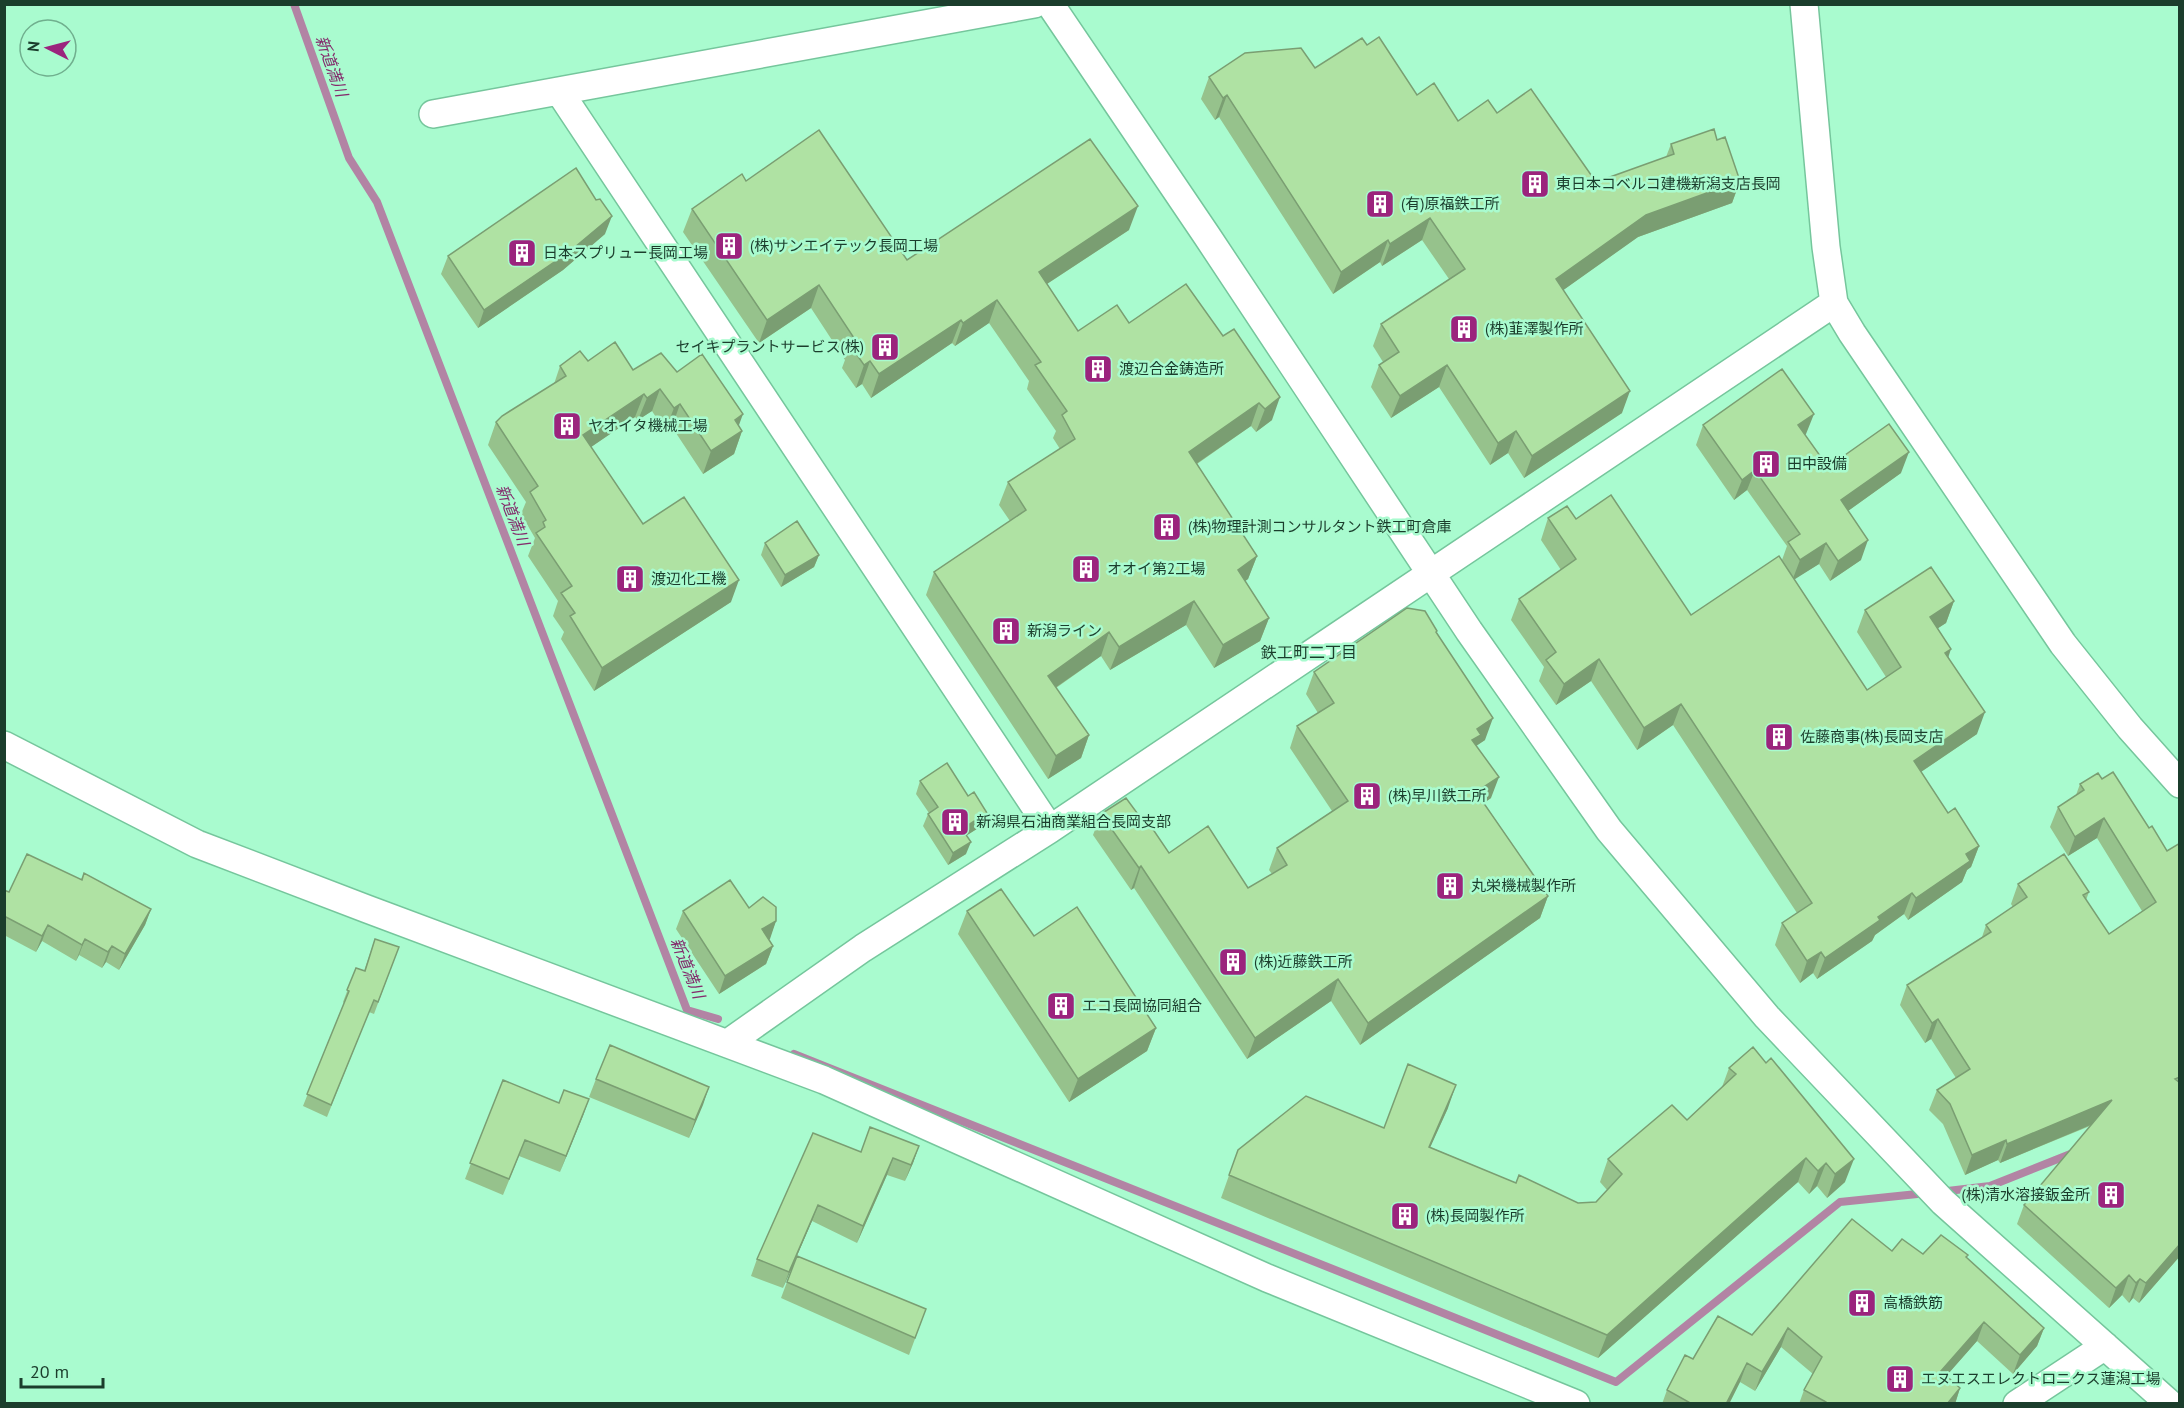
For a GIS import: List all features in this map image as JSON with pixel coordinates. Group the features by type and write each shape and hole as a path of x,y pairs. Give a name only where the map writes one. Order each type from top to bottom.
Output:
{"street":[{"path":"433,114 1034,4"},
{"path":"1050,4 1430,574 1609,830 1767,1017 1943,1202 2170,1404"},
{"path":"1804,4 1825,235 1834,303 2063,644 2130,728 2180,784"},
{"path":"559,91 1050,829"},
{"path":"728,1043 863,948 1050,829 1834,303"},
{"path":"4,745 197,844 824,1080 1268,1278 1576,1404"},
{"path":"2018,1404 2104,1346"}],"building":[{"path":"1379,37 1417,95 1434,83 1458,121 1488,100 1497,113 1531,89 1596,182 1674,154 1671,144 1714,129 1717,140 1725,137 1740,181 1646,215 1556,279 1630,391 1532,456 1516,431 1498,443 1447,365 1400,396 1379,365 1399,352 1381,324 1465,269 1430,218 1390,244 1388,240 1341,272 1227,95 1223,98 1209,77 1245,53 1301,48 1315,68 1362,38 1367,45"},
{"path":"819,130 907,260 1090,139 1138,206 1039,272 1078,331 1117,305 1129,323 1186,284 1223,336 1234,329 1280,397 1265,409 1259,403 1189,452 1257,556 1238,570 1269,618 1223,645 1194,601 1119,647 1109,632 1048,676 1089,735 1056,756 934,572 1026,510 1008,482 1075,439 1062,415 1067,411 1035,365 1041,362 997,300 963,323 961,320 879,374 870,361 864,365 850,345 856,341 819,285 767,320 692,209 742,174 746,181"},
{"name":"日本スプリュー長岡工場","path":"576,168 596,200 600,199 612,216 569,252 484,310 448,256"},
{"path":"615,342 633,370 661,353 677,372 702,354 743,414 735,420 742,431 711,451 680,404 674,408 660,389 647,398 644,394 583,435 643,524 684,497 739,580 602,668 570,616 575,613 561,593 572,586 536,533 545,527 543,522 546,520 530,492 538,486 496,422 566,376 560,366 580,351 588,361"},
{"path":"1782,369 1814,414 1798,425 1828,467 1889,424 1909,452 1841,500 1868,540 1838,561 1826,543 1800,560 1788,542 1800,534 1755,470 1742,480 1703,425"},
{"path":"1611,495 1691,615 1779,556 1867,690 1901,667 1865,610 1931,567 1954,601 1930,617 1951,649 1945,653 1985,712 1914,761 1948,813 1955,808 1979,846 1966,854 1970,861 1916,898 1912,893 1878,917 1880,920 1825,958 1821,952 1807,961 1782,923 1812,903 1681,704 1644,728 1599,659 1564,684 1546,660 1556,652 1519,599 1576,559 1548,518 1567,506 1576,519"},
{"path":"797,521 819,555 785,575 765,543"},
{"path":"1407,608 1425,611 1436,632 1493,718 1477,729 1481,735 1472,740 1499,777 1476,792 1548,896 1368,1023 1338,979 1255,1038 1141,866 1139,868 1101,814 1126,798 1143,821 1146,819 1169,853 1208,826 1248,888 1287,865 1277,848 1348,801 1297,726 1334,703 1314,672"},
{"name":"新潟県石油商業組合長岡支部","path":"947,763 968,796 974,792 987,813 962,829 971,842 953,853 928,814 938,807 920,781"},
{"path":"2113,772 2149,828 2152,826 2167,851 2180,843 2180,1077 2175,1079 2180,1083 2180,1244 2146,1283 2140,1279 2136,1283 2129,1275 2116,1288 2024,1205 2112,1100 2007,1144 2006,1140 1972,1155 1950,1104 1937,1090 1970,1069 1938,1019 1932,1023 1907,985 1991,932 1986,925 2027,897 2018,884 2064,854 2089,892 2083,895 2109,934 2156,902 2104,818 2075,837 2058,807 2084,790 2080,784 2098,773 2102,779"},
{"path":"27,854 82,880 84,873 151,909 125,954 112,946 108,952 85,939 82,945 48,925 42,936 4,916 4,890 9,892"},
{"path":"730,880 749,908 763,897 776,907 776,921 762,929 773,946 725,976 683,911"},
{"name":"エコ長岡協同組合","path":"1001,889 1034,936 1077,907 1156,1028 1078,1079 967,911"},
{"path":"375,939 399,947 378,1002 374,1000 331,1105 307,1094 349,991 347,990 356,968 365,971"},
{"path":"610,1045 709,1087 695,1120 596,1079"},
{"name":"(株)長岡製作所","path":"1753,1047 1766,1063 1771,1058 1854,1159 1835,1174 1826,1163 1818,1171 1806,1158 1607,1335 1229,1175 1238,1150 1306,1096 1384,1128 1408,1064 1456,1085 1429,1147 1516,1183 1519,1175 1578,1203 1596,1202 1622,1174 1608,1159 1672,1105 1687,1120 1736,1074 1729,1068"},
{"path":"503,1080 559,1103 564,1090 589,1099 566,1156 525,1140 509,1179 470,1163"},
{"path":"870,1127 919,1146 911,1165 893,1158 863,1226 818,1205 789,1272 757,1259 813,1133 861,1152"},
{"path":"1852,1219 1892,1251 1902,1239 1923,1254 1941,1235 1968,1255 1966,1257 2044,1328 2020,1355 1984,1322 1941,1371 1960,1388 1947,1404 1826,1404 1804,1390 1822,1357 1788,1328 1762,1372 1747,1363 1726,1404 1692,1404 1667,1390 1685,1355 1693,1359 1718,1316 1752,1335"},
{"path":"797,1256 926,1309 915,1338 787,1282"}],"waterway":[{"name":"新道満川","path":"294,4 349,158 377,202 687,1010 718,1019"},
{"path":"794,1054 1616,1382 1840,1202 1927,1193"},
{"path":"1939,1192 1990,1186 2073,1153"}],"place":[{"name":"東日本コベルコ建機新潟支店長岡","path":"1535,184"},
{"name":"(有)原福鉄工所","path":"1380,204"},
{"name":"(株)サンエイテック長岡工場","path":"729,246"},
{"name":"日本スプリュー長岡工場","path":"522,253"},
{"name":"(株)韮澤製作所","path":"1464,329"},
{"name":"セイキプラントサービス(株)","path":"885,347"},
{"name":"渡辺合金鋳造所","path":"1098,369"},
{"name":"ヤオイタ機械工場","path":"567,426"},
{"name":"田中設備","path":"1766,464"},
{"name":"(株)物理計測コンサルタント鉄工町倉庫","path":"1167,527"},
{"name":"オオイ第2工場","path":"1086,569"},
{"name":"渡辺化工機","path":"630,579"},
{"name":"新潟ライン","path":"1006,631"},
{"name":"佐藤商事(株)長岡支店","path":"1779,737"},
{"name":"(株)早川鉄工所","path":"1367,796"},
{"name":"新潟県石油商業組合長岡支部","path":"955,822"},
{"name":"丸栄機械製作所","path":"1450,886"},
{"name":"(株)近藤鉄工所","path":"1233,962"},
{"name":"エコ長岡協同組合","path":"1061,1006"},
{"name":"(株)清水溶接鈑金所","path":"2111,1195"},
{"name":"(株)長岡製作所","path":"1405,1216"},
{"name":"高橋鉄筋","path":"1862,1303"},
{"name":"エヌエスエレクトロニクス蓮潟工場","path":"1900,1379"}],"district":[{"name":"鉄工町二丁目","path":"1309,652"}]}
